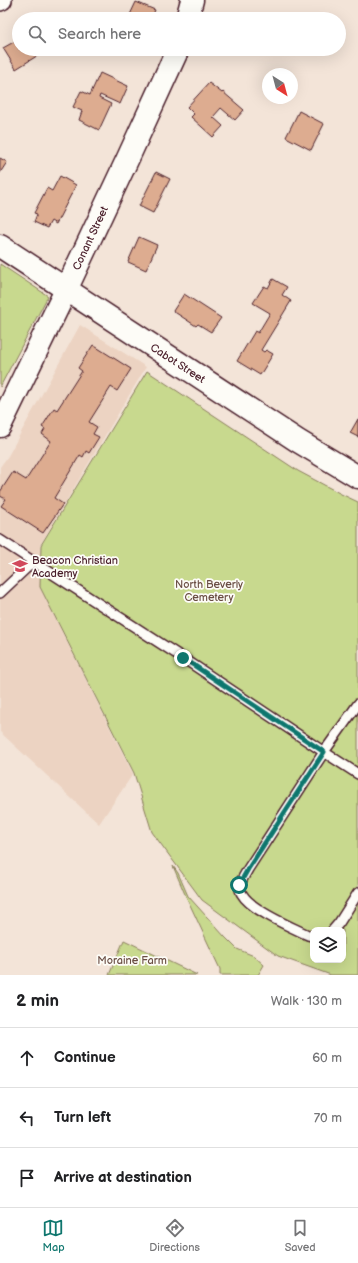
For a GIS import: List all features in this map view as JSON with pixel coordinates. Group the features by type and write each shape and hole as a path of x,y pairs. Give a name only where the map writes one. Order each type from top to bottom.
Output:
{"main road":[{"path":"189,12 192,0"},
{"name":"Conant Street","path":"0,426 66,290 175,56"},
{"name":"Cabot Street","path":"0,246 298,441 358,477"}],"lane":[{"path":"0,540 183,658 358,774"},
{"path":"0,593 34,562"},
{"path":"310,935 274,918 254,906 246,900 239,885 324,752 358,704"},
{"path":"336,927 358,894"}],"shaded area":[{"name":"Beacon Christian Academy","path":"80,325 146,367 40,545 40,588 133,774 99,824 0,732 0,467 8,456"}],"green space":[{"path":"0,264 48,296 0,387"},
{"name":"North Beverly Cemetery","path":"147,371 298,471 358,502 358,975 331,975 278,956 202,900 152,832 134,773 40,587 41,545"},
{"path":"173,866 178,873 188,896 225,937 237,949 254,956 264,965 258,975 220,975 220,969"},
{"name":"Moraine Farm","path":"124,940 197,975 109,975"}],"building":[{"path":"136,2 155,10 154,12 131,12"},
{"path":"12,43 12,56 37,56 16,69 3,48"},
{"path":"100,73 128,86 120,104 100,95 99,98 111,104 99,130 79,120 82,111 73,107 81,91 90,95"},
{"path":"209,83 222,93 223,92 244,110 235,120 221,108 213,117 223,126 213,137 191,117 194,114 187,107"},
{"path":"299,111 324,124 311,150 286,137"},
{"path":"0,158 7,162 0,173"},
{"path":"156,172 170,179 153,213 139,206"},
{"path":"60,176 76,185 56,224 51,221 47,228 34,222 37,214 34,213 47,188 52,191"},
{"path":"139,237 157,245 146,270 128,262"},
{"path":"273,279 287,287 282,295 291,301 261,350 264,352 266,350 273,354 260,375 237,361 255,331 258,333 270,313 253,303 264,286 268,288"},
{"path":"184,294 221,318 211,332 198,324 196,326 173,311"},
{"path":"93,345 131,369 117,391 111,387 89,422 97,427 93,434 99,437 89,453 86,451 83,457 80,455 54,498 63,504 43,533 1,506 6,499 0,496 0,492 13,472 26,480 51,441 42,434 45,429 42,427 54,408 57,410 82,371 78,368"},
{"path":"358,419 358,437 350,433"}],"place":[{"name":"Beacon Christian Academy","path":"20,566"}],"route":[{"path":"183,658 324,752 239,885"}]}
